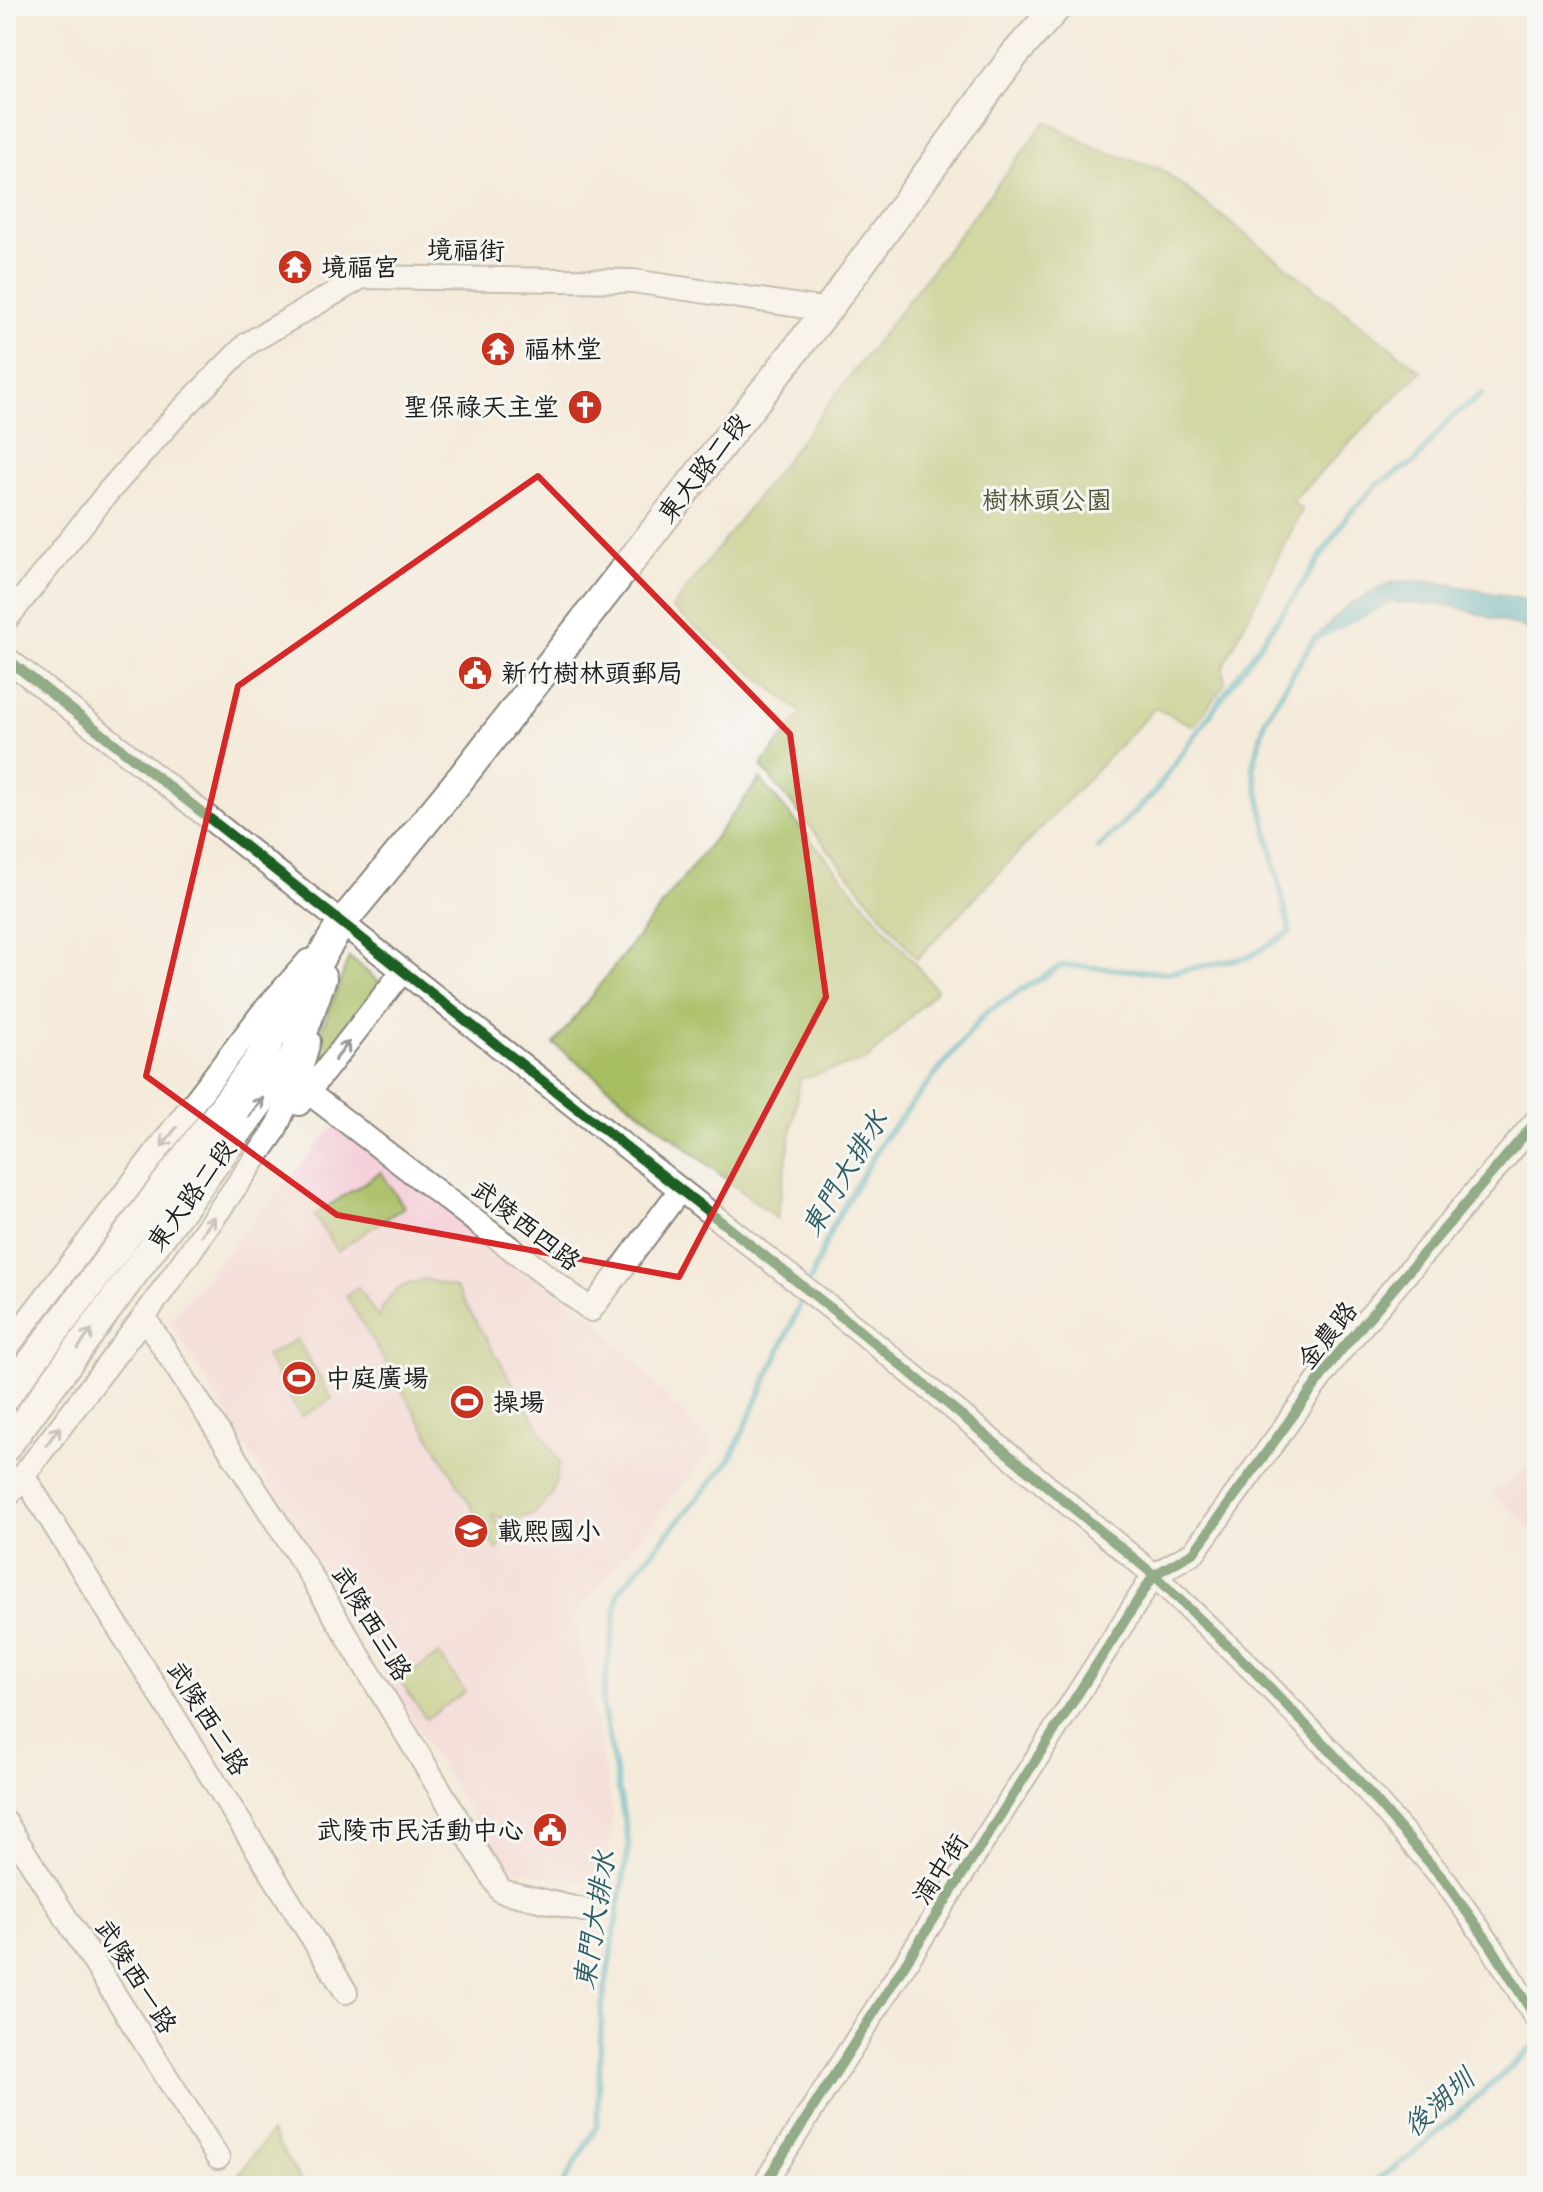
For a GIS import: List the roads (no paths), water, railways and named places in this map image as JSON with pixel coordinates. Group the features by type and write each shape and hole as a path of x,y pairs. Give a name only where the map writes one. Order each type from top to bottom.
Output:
{"main road":[{"name":"東大路二段","path":"6,1396 257,1062 341,924 461,778 827,310 1015,54 1058,6"},
{"name":"東大路二段","path":"6,1447 296,1053 341,924"}],"street":[{"name":"境福街","path":"6,620 108,492 174,418 247,344 362,277 633,281 827,310"},
{"path":"6,658 838,1314 1154,1575 1255,1672 1359,1781 1445,1881 1491,1946 1537,2020"},
{"name":"東大路二段","path":"274,1132 299,1077 341,924"},
{"name":"東大路二段","path":"6,1349 262,1013 341,924"},
{"name":"東大路二段","path":"6,1498 144,1317 274,1132 309,1093 402,972"},
{"name":"武陵西四路","path":"309,1093 591,1310 680,1190"},
{"name":"金農路","path":"1154,1575 1194,1552 1337,1355 1537,1120"},
{"name":"武陵西三路","path":"144,1317 303,1563 501,1891 583,1910"},
{"name":"武陵西二路","path":"23,1475 346,1992"},
{"name":"湳中街","path":"763,2186 1154,1575"},
{"name":"武陵西一路","path":"6,1823 218,2158"}],"water":[{"path":"1393,581 1432,581 1537,602 1537,632 1453,606 1388,602 1314,639 1348,605"}],"waterway":[{"path":"1098,848 1154,793 1300,588 1348,515 1379,483 1415,462 1448,420 1482,394"},
{"name":"東門大排水","path":"809,1283 832,1227 883,1140 986,1012 1062,965 1167,973 1249,957 1290,932 1253,768 1265,720 1314,639 1386,603"},
{"name":"東門大排水","path":"562,2186 597,2126 602,2006 629,1844 602,1702 619,1591 730,1460 805,1294"},
{"name":"後湖圳","path":"1367,2186 1406,2160 1533,2047"}],"place":[{"name":"境福宮","path":"295,267"},
{"name":"福林堂","path":"498,349"},
{"name":"聖保祿天主堂","path":"585,407"},
{"name":"新竹樹林頭郵局","path":"475,673"},
{"name":"中庭廣場","path":"299,1378"},
{"name":"操場","path":"467,1402"},
{"name":"載熙國小","path":"471,1531"},
{"name":"武陵市民活動中心","path":"550,1830"}],"park label":[{"name":"樹林頭公園","path":"1047,500"}]}
